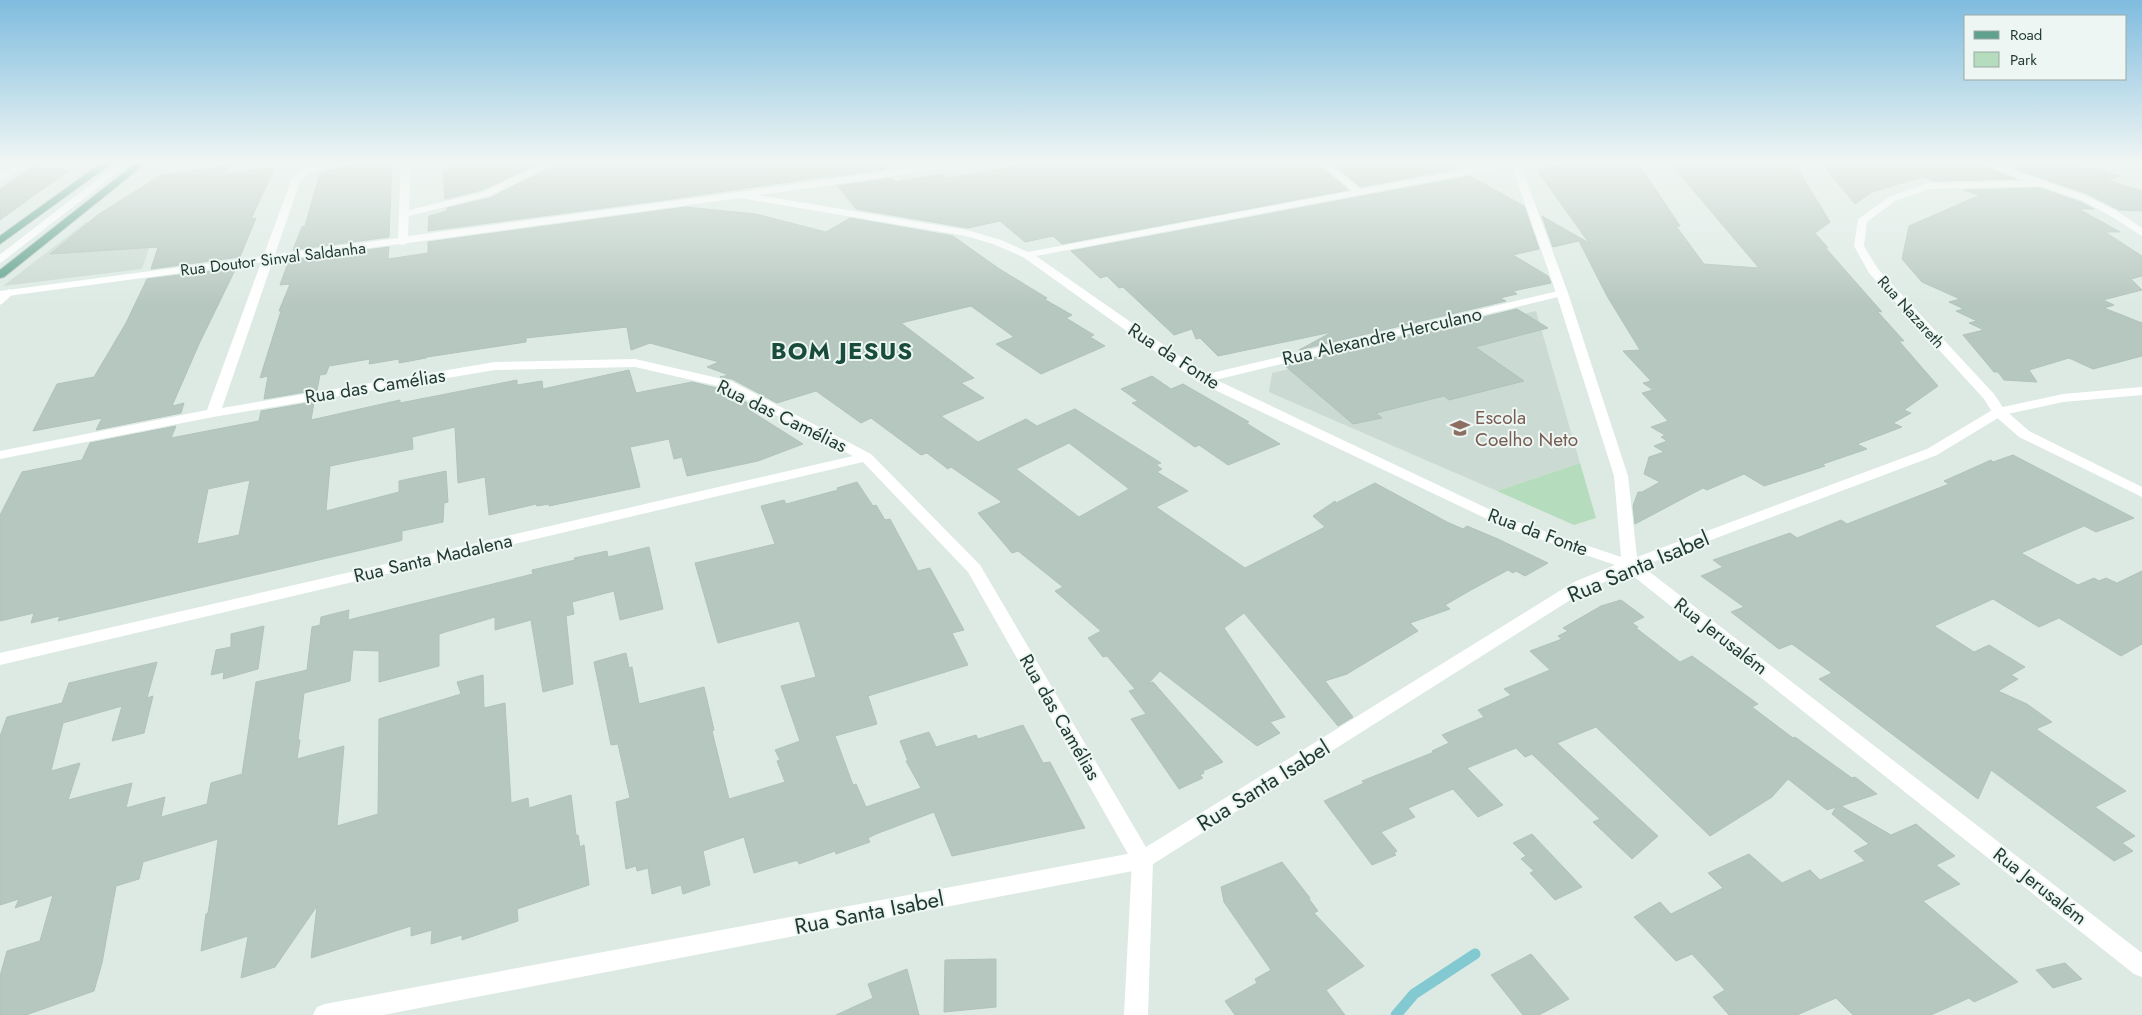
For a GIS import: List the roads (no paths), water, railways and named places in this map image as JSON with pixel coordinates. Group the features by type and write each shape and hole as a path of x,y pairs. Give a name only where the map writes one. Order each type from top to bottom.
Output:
{"main road":[{"path":"0,242 43,210"},
{"path":"0,276 82,210"}],"street":[{"path":"213,413 286,210"},
{"path":"403,242 406,210"},
{"path":"406,214 421,210"},
{"name":"Rua Doutor Sinval Saldanha","path":"4,294 630,210"},
{"name":"Rua da Fonte","path":"832,210 967,233 997,242 1027,255 1203,379 1509,524 1630,565"},
{"path":"1027,255 1262,210"},
{"path":"1533,210 1562,293 1621,476 1630,565"},
{"name":"Rua Nazareth","path":"1876,210 1862,221 1859,246 1873,271 1989,397 1999,412 2024,434 2142,493"},
{"path":"2108,210 2142,233"},
{"name":"Rua Alexandre Herculano","path":"1203,379 1562,293"},
{"name":"Rua das Camélias","path":"0,455 213,413 495,366 635,363 726,384 866,457 914,505 974,570 1143,860"},
{"name":"Rua Santa Isabel","path":"325,1015 1143,860 1580,586 1630,565 1932,452 1999,412 2064,398 2142,391"},
{"name":"Rua Santa Madalena","path":"0,659 866,457"},
{"name":"Rua Jerusalém","path":"1630,565 2142,967"},
{"path":"1136,1015 1143,860"}],"lane":[{"path":"0,259 63,210"},
{"path":"0,300 4,294"}],"waterway":[{"path":"1396,1015 1414,994 1475,954"}],"place":[{"name":"Escola Coelho Neto","path":"1460,428"}],"district":[{"name":"BOM JESUS","path":"842,350"}]}
